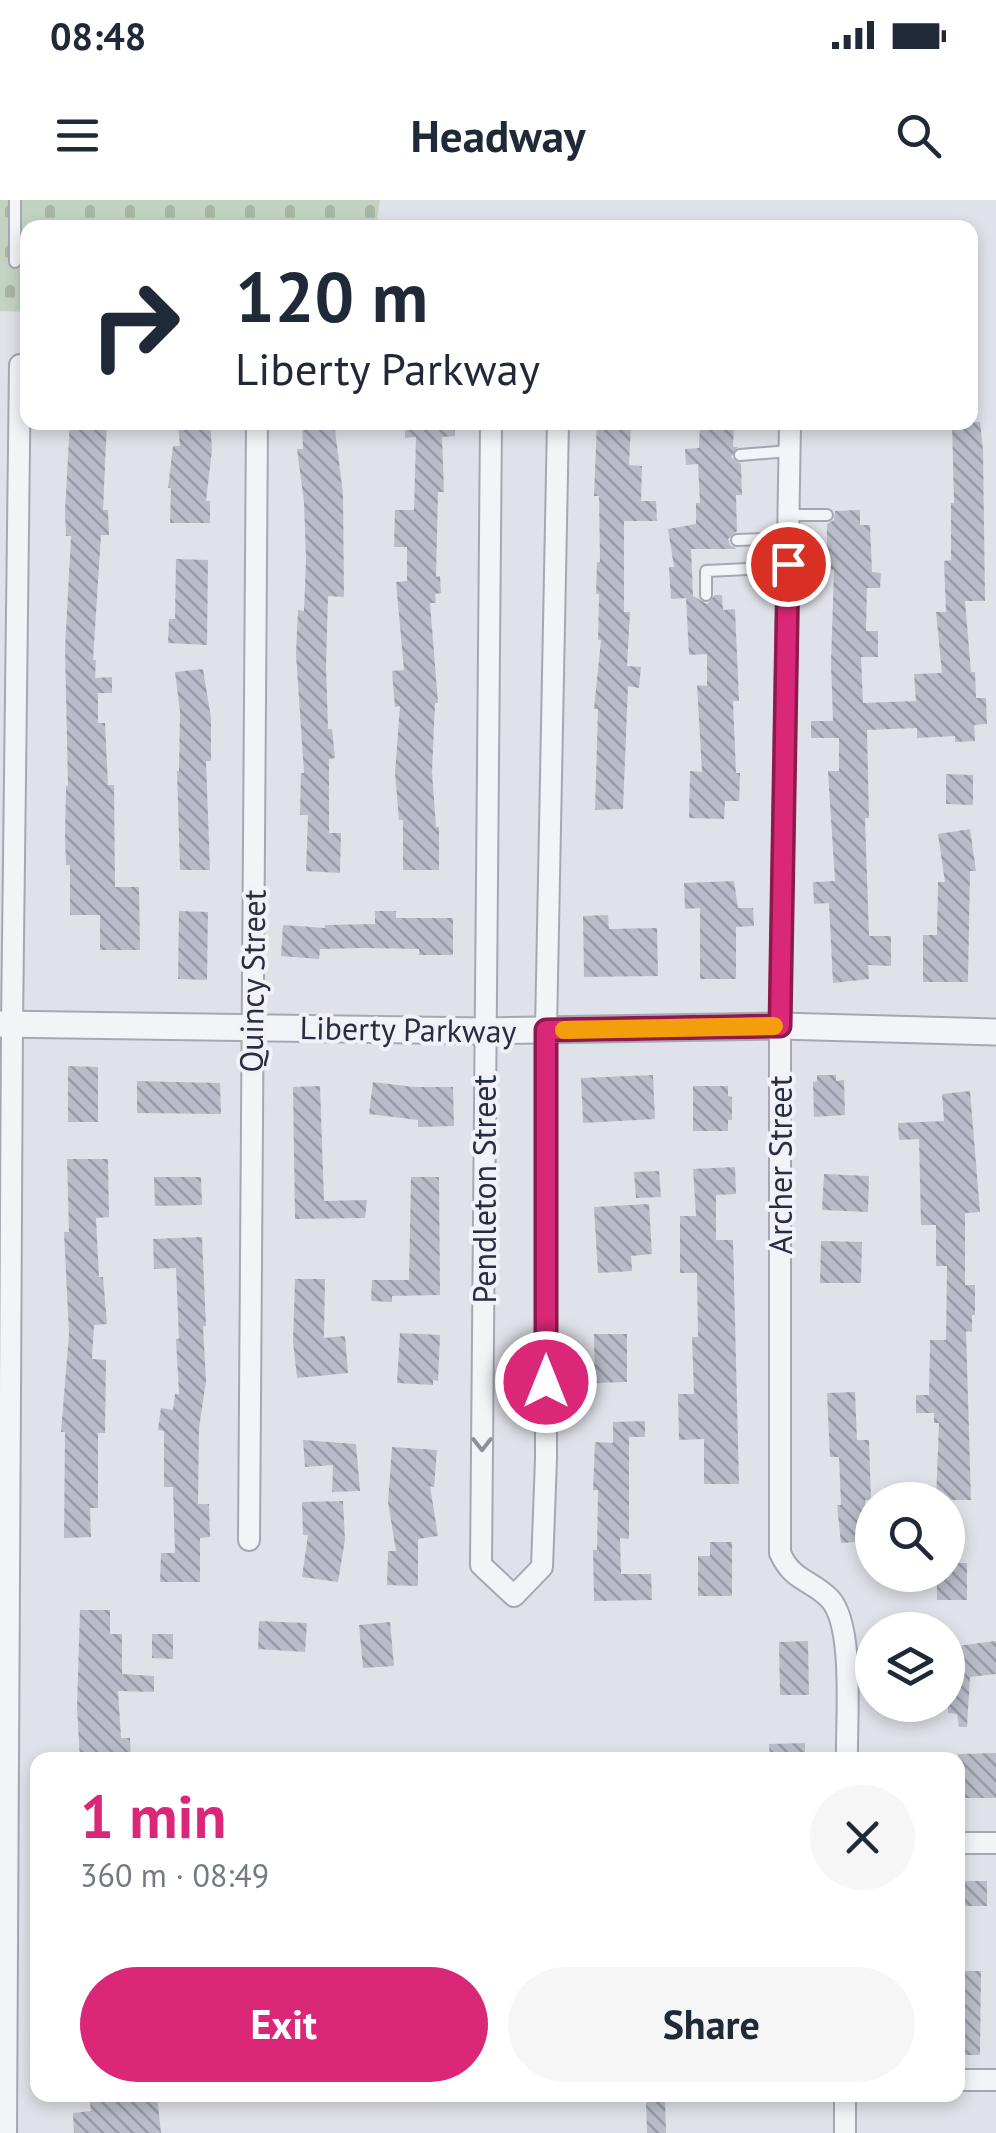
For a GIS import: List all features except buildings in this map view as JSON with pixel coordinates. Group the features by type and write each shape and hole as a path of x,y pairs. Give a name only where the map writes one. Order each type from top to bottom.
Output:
{"street":[{"path":"6,2133 6,1024 20,365"},
{"name":"Quincy Street","path":"248,1540 257,430"},
{"name":"Pendleton Street","path":"490,430 481,1565 514,1596 542,1567 546,1440 546,1030 558,430"},
{"name":"Archer Street","path":"790,430 780,1026 780,1553 788,1570 831,1600 838,1616 844,1637 847,1752"},
{"name":"Liberty Parkway","path":"6,1024 484,1031 780,1026 996,1032"},
{"path":"965,1842 996,1844"},
{"path":"965,2080 996,2080"},
{"path":"845,2102 846,2133"}],"lane":[{"path":"15,200 15,262"},
{"path":"740,455 790,451"},
{"path":"789,515 827,516"},
{"path":"737,540 788,538"},
{"path":"706,596 706,571 816,563"}],"green space":[{"path":"0,200 380,200 377,220 20,220 20,312 0,311"}],"slow traffic":[{"path":"564,1030 774,1026"}],"route":[{"path":"546,1382 546,1030 780,1026 788,564"}]}
